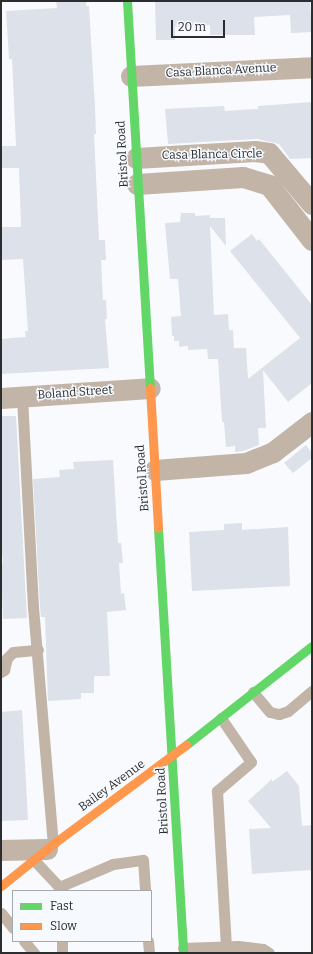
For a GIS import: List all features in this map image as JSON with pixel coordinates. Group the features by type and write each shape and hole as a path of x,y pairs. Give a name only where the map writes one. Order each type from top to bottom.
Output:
{"street":[{"name":"Bristol Road","path":"127,1 183,951"},
{"name":"Casa Blanca Avenue","path":"131,76 312,67"},
{"name":"Casa Blanca Circle","path":"136,158 256,151 269,153 312,204"},
{"path":"137,184 243,177 269,185 312,240"},
{"name":"Boland Street","path":"1,398 150,388"},
{"path":"155,470 246,463 273,452 312,422"},
{"name":"Bailey Avenue","path":"1,886 45,851 172,756 312,646"},
{"path":"1,850 45,851"}],"lane":[{"path":"22,397 33,608 38,650 45,851 59,889 113,864 143,860 145,890"},
{"path":"1,672 4,670 7,658 13,652 38,650"},
{"path":"253,692 270,712 279,714 288,711 312,691"},
{"path":"221,718 251,762 217,791 226,946"},
{"path":"1,913 12,927"},
{"path":"25,942 34,953"},
{"path":"62,942 62,953"},
{"path":"148,942 148,953"},
{"path":"183,951 226,946 263,949 269,953"}],"building":[{"path":"56,1 86,1 86,6 89,6 95,107 96,134 94,134 99,240 105,240 106,260 101,260 103,300 106,300 107,319 105,319 109,368 1,374 1,339 26,337 25,331 28,331 23,259 1,260 1,227 21,227 19,168 1,168 1,146 16,146 12,59 9,59 6,11 57,8"},
{"path":"155,1 310,1 312,32 291,33 290,15 254,17 255,35 210,35 210,25 175,27 175,40 156,40"},
{"path":"312,102 312,158 290,159 279,144 257,139 168,144 165,109 224,106 225,111 258,109 258,106"},
{"path":"181,213 195,213 195,216 210,215 210,218 225,218 226,246 210,226 214,315 228,314 229,330 233,330 234,348 246,348 248,379 300,338 230,251 252,234 257,241 259,239 312,305 312,383 288,402 263,370 266,428 258,428 259,445 243,451 235,452 235,446 226,447 224,422 222,422 218,359 208,359 207,349 188,350 188,346 179,347 179,341 174,341 174,336 172,336 171,317 181,316 178,279 170,279 165,223 180,222"},
{"path":"1,416 16,416 27,618 3,619 1,564 3,563 1,538"},
{"path":"306,445 312,453 312,458 293,473 284,463"},
{"path":"113,460 118,543 121,543 123,563 119,563 121,594 124,593 126,610 107,612 110,676 94,676 94,693 81,693 81,699 48,701 45,617 41,617 40,607 33,479 60,477 59,470 74,469 73,462"},
{"path":"242,523 242,530 288,527 290,586 192,591 189,532 224,530 224,524"},
{"path":"22,710 28,820 1,821 1,712"},
{"path":"287,771 299,786 302,826 312,825 312,870 252,874 249,829 271,828 248,801 272,779 272,782"}],"traffic: fast":[{"path":"127,1 150,388"},
{"path":"158,528 183,953"},
{"path":"186,745 312,646"}],"traffic: slow":[{"path":"150,388 158,528"},
{"path":"1,886 53,844 186,745"}]}
